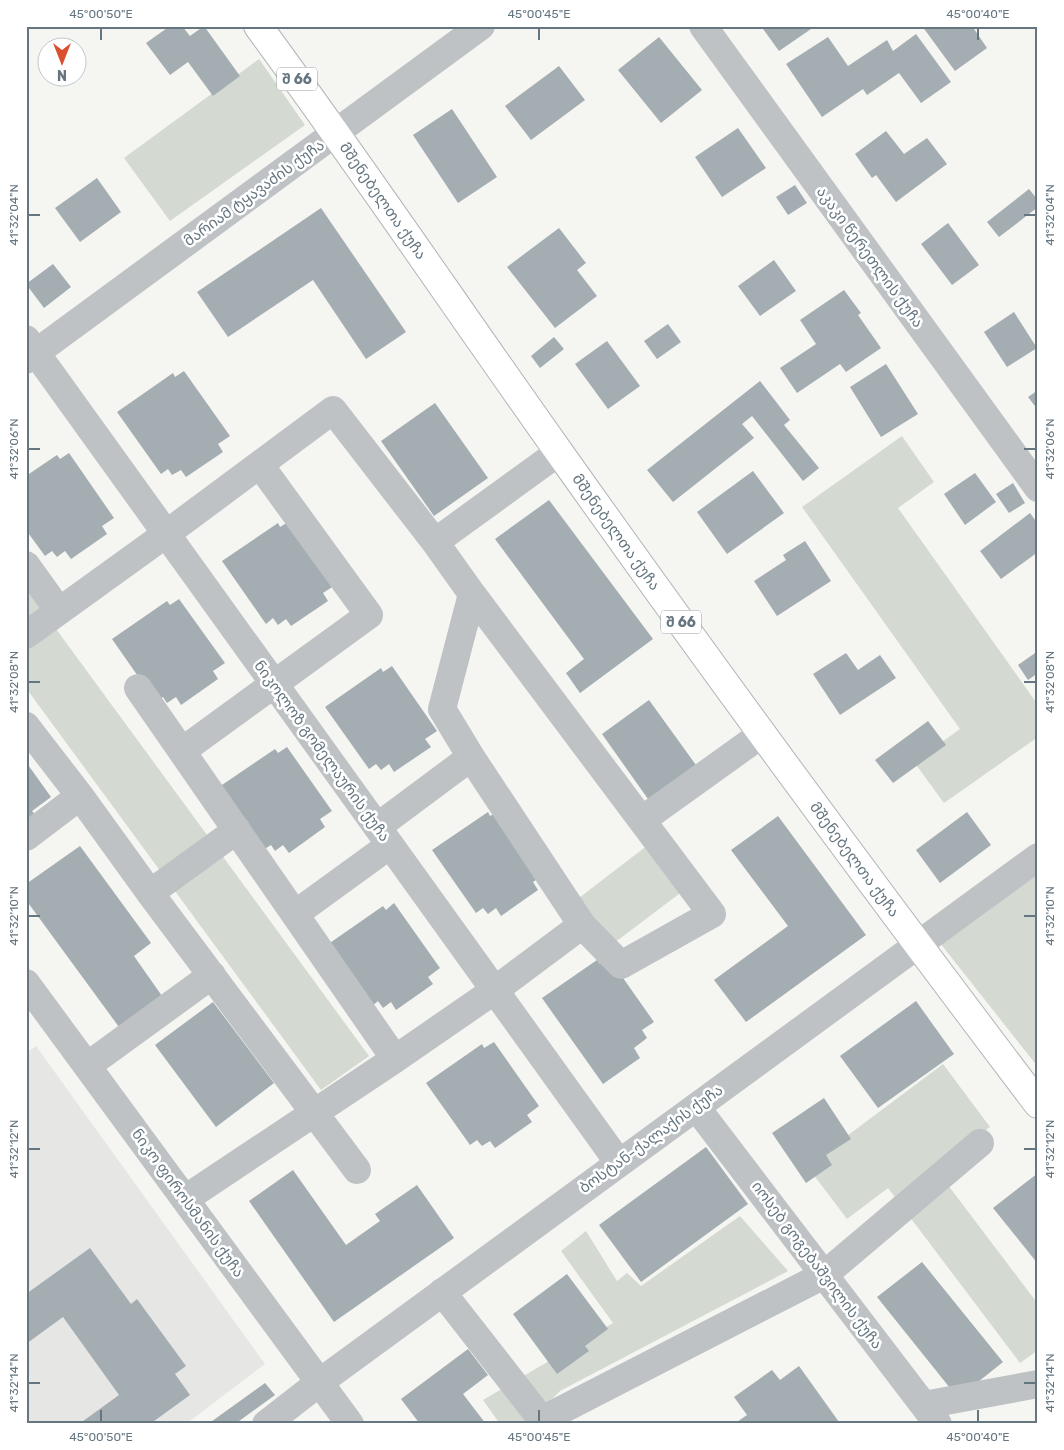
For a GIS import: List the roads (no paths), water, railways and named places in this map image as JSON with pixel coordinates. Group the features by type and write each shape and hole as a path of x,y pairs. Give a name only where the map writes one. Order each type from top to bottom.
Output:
{"main road":[{"name":"მშენებელთა ქუჩა","path":"258,26 336,132 559,452 762,734 917,945 1038,1104"}],"street":[{"name":"მარიამ ტყავაძის ქუჩა","path":"30,351 481,26"},
{"name":"აკაკი წერეთლის ქუჩა","path":"703,26 1038,488"},
{"name":"ნიკოლოზ გომელაურის ქუჩა","path":"30,351 166,534 619,1163"},
{"path":"26,634 166,534 333,410 435,542 712,914 621,965 582,925 471,757 442,709 472,594"},
{"path":"435,542 559,452"},
{"path":"182,751 369,615 260,465"},
{"path":"26,565 59,611"},
{"path":"138,688 395,1058"},
{"path":"26,726 358,1170"},
{"path":"642,820 762,734"},
{"path":"295,914 471,757"},
{"path":"26,837 80,796"},
{"path":"150,893 237,830"},
{"name":"ბოსტან-ქალაქის ქუჩა","path":"266,1424 442,1292 1038,857"},
{"path":"185,1198 494,990 582,925"},
{"path":"87,1066 212,975"},
{"name":"ნიკო ფიროსმანის ქუჩა","path":"26,983 350,1424"},
{"name":"იოსებ გოგებაშვილის ქუჩა","path":"696,1107 931,1415"},
{"path":"442,1292 542,1420 824,1275 980,1143"},
{"path":"931,1415 1038,1384"}]}
